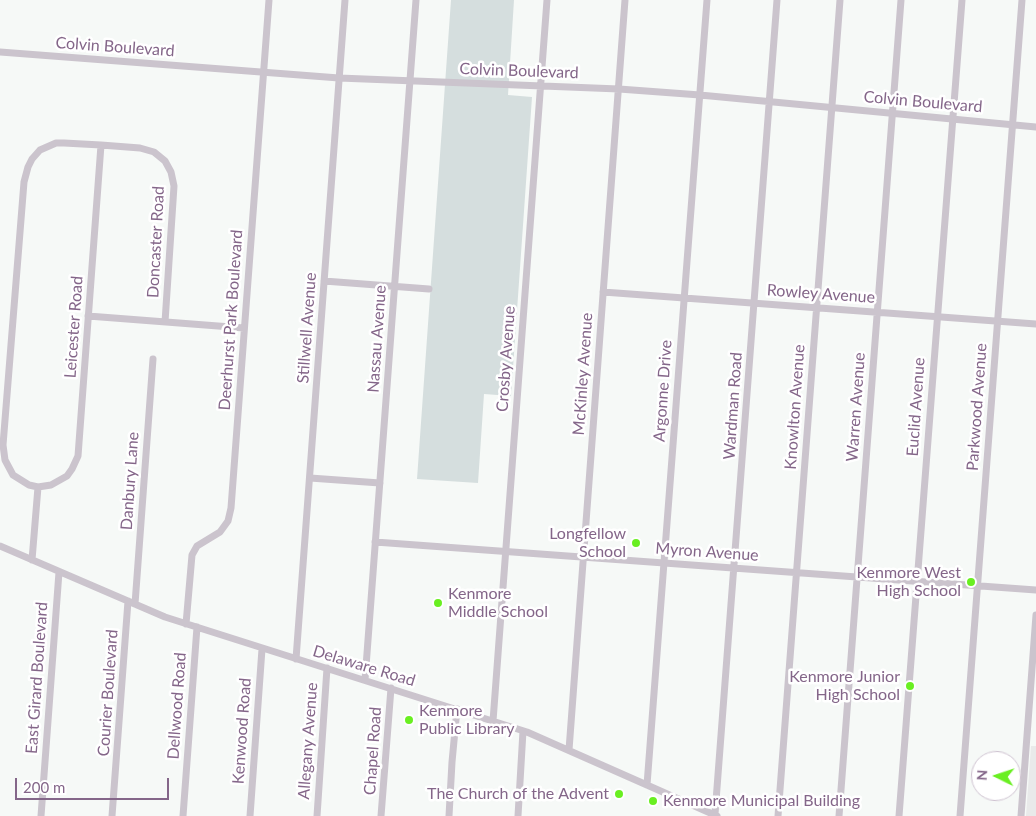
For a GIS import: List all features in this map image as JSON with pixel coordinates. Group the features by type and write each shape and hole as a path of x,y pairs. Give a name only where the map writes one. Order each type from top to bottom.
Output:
{"street":[{"name":"Deerhurst Park Boulevard","path":"186,624 192,555 197,546 220,532 228,521 230,514 269,0"},
{"name":"Stillwell Avenue","path":"296,659 345,0"},
{"name":"Nassau Avenue","path":"365,680 416,0"},
{"name":"Crosby Avenue","path":"493,721 547,0"},
{"name":"McKinley Avenue","path":"569,750 625,0"},
{"name":"Argonne Drive","path":"647,785 707,0"},
{"name":"Wardman Road","path":"716,815 777,0"},
{"name":"Knowlton Avenue","path":"778,816 840,0"},
{"name":"Warren Avenue","path":"839,816 901,0"},
{"name":"Euclid Avenue","path":"899,816 962,0"},
{"name":"Parkwood Avenue","path":"960,816 1022,0"},
{"name":"Colvin Boulevard","path":"0,52 339,78 619,89 770,101 1036,127"},
{"name":"Doncaster Road","path":"38,486 24,482 14,475 5,460 3,445 25,175 32,159 46,146 64,143 147,149 160,156 172,172 174,186 164,322"},
{"name":"Leicester Road","path":"38,486 51,485 62,480 72,469 78,456 101,145"},
{"path":"324,281 429,289"},
{"name":"Rowley Avenue","path":"603,292 1036,324"},
{"path":"88,316 244,328"},
{"name":"Danbury Lane","path":"132,602 153,360"},
{"path":"310,478 380,483"},
{"path":"32,560 38,486"},
{"name":"Myron Avenue","path":"375,542 1036,590"},
{"name":"Delaware Road","path":"0,546 165,617 523,731 716,815"},
{"name":"East Girard Boulevard","path":"41,816 59,572"},
{"name":"Courier Boulevard","path":"112,816 132,602"},
{"path":"1021,816 1036,615"},
{"name":"Dellwood Road","path":"183,816 197,627"},
{"name":"Kenwood Road","path":"250,816 262,649"},
{"name":"Allegany Avenue","path":"317,816 326,668"},
{"name":"Chapel Road","path":"381,816 391,688"},
{"path":"449,816 457,709"},
{"path":"518,816 523,731"}],"shaded area":[{"path":"451,0 514,0 508,95 532,97 511,396 484,394 478,483 417,479"},
{"path":"1031,746 1036,746 1036,816 1026,816"}],"place":[{"name":"Longfellow School","path":"636,543"},
{"name":"Kenmore West High School","path":"971,582"},
{"name":"Kenmore Middle School","path":"438,603"},
{"name":"Kenmore Junior High School","path":"910,686"},
{"name":"Kenmore Public Library","path":"409,720"},
{"name":"The Church of the Advent","path":"619,794"},
{"name":"Kenmore Municipal Building","path":"653,801"}]}
